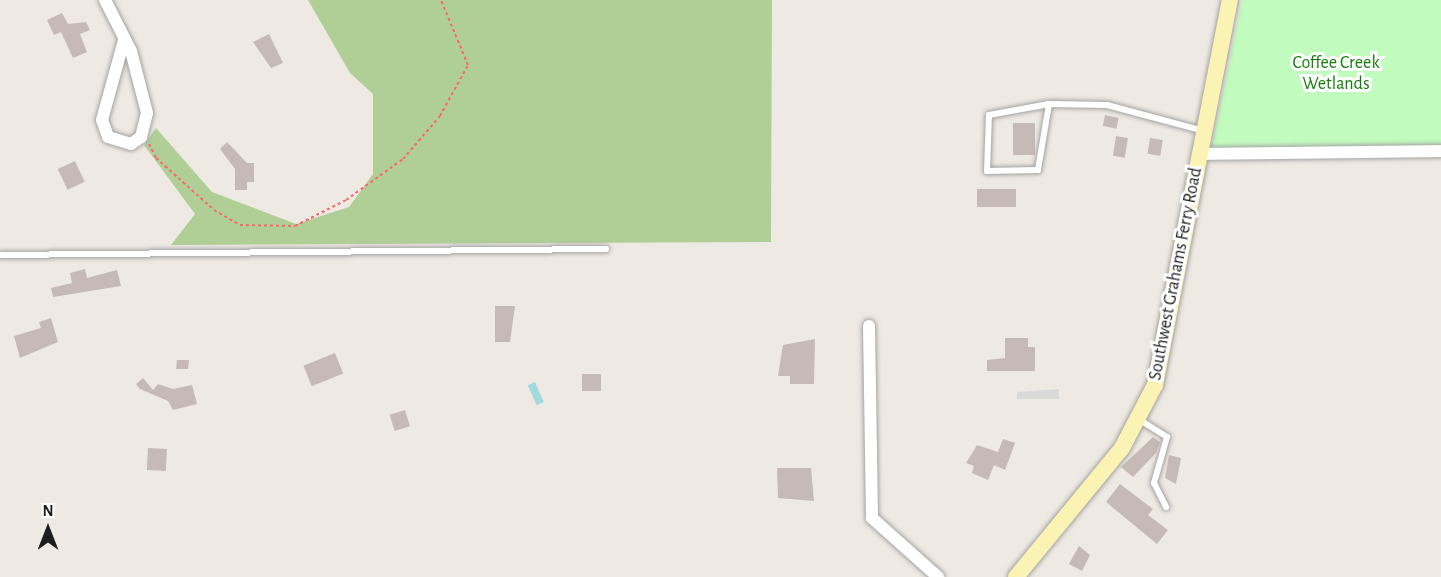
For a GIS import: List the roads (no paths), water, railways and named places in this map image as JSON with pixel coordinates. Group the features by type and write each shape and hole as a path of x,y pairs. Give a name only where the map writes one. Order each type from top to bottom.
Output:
{"main road":[{"name":"Southwest Grahams Ferry Road","path":"1016,577 1140,420 1163,354 1230,0"}],"street":[{"path":"105,0 124,40 146,105 143,132 130,144 117,143 103,126 124,40"},
{"path":"1201,154 1441,151"},
{"path":"869,326 872,518 938,577"}],"lane":[{"path":"1049,104 1038,170 987,171 989,115 1049,104 1129,107 1205,131"},
{"path":"0,255 606,249"},
{"path":"1140,420 1167,437 1154,483 1166,507"}],"water":[{"path":"535,382 544,402 537,405 528,385"}],"park label":[{"name":"Coffee Creek Wetlands","path":"1336,74"}]}
